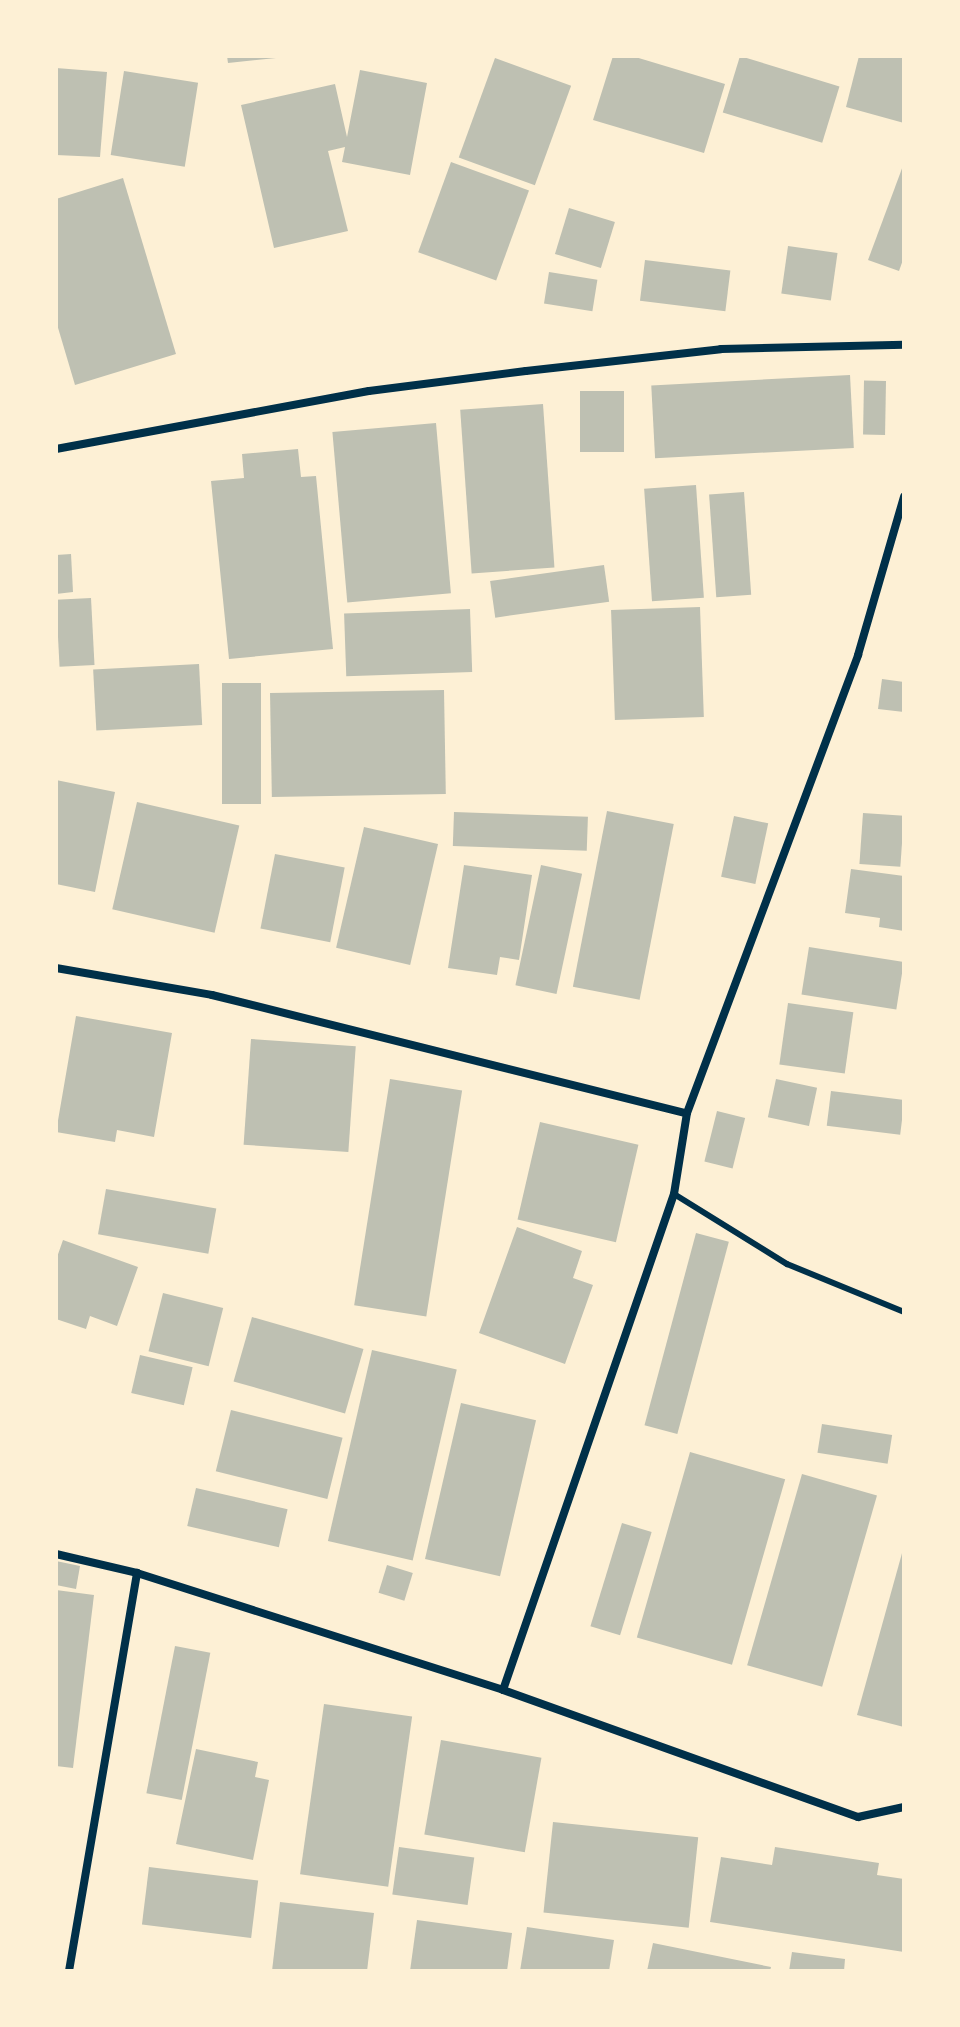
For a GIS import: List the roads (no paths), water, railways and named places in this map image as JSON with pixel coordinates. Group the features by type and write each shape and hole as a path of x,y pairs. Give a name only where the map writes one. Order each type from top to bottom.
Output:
{"street":[{"path":"56,449 369,391 526,371 721,349 904,345"},
{"path":"503,1690 674,1194 687,1113 858,655 904,497"},
{"path":"56,968 212,995 687,1113"},
{"path":"56,1554 137,1573 503,1690 858,1817 904,1807"},
{"path":"69,1971 137,1573"}],"lane":[{"path":"674,1194 787,1264 904,1312"}]}
